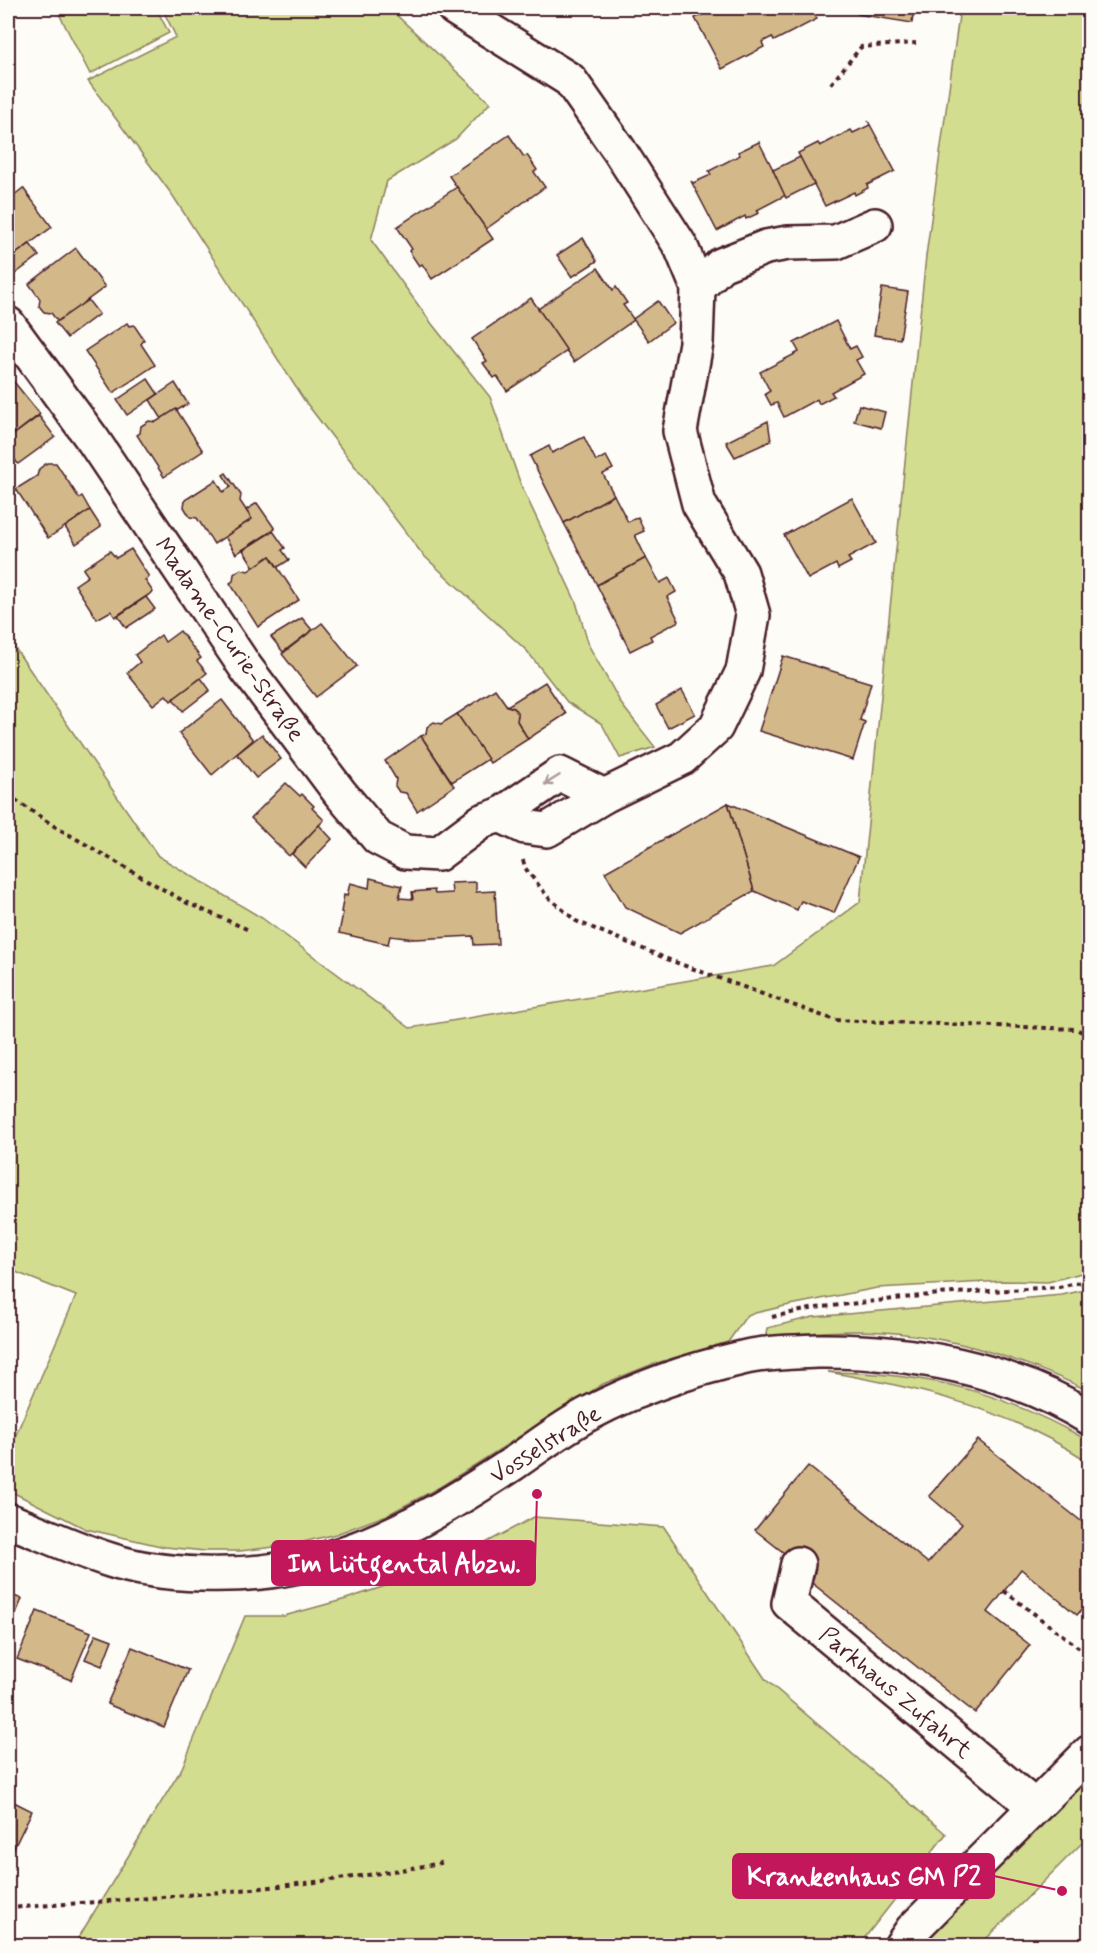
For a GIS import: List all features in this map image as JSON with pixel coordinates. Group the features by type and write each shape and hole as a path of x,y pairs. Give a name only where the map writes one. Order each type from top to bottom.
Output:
{"street":[{"name":"Madame-Curie-Straße","path":"8,324 93,440 246,668 340,793 378,838 405,852 438,854 482,821 512,821 560,774 604,796 681,758 716,727 743,671 753,615 741,573 699,504 680,431 696,343 698,288 681,247 619,150 570,80 454,8"},
{"path":"698,288 721,265 766,247 788,243 836,242 874,225"},
{"name":"Vosselstraße","path":"8,1520 112,1561 170,1572 229,1575 293,1567 358,1549 416,1524 489,1480 588,1414 659,1382 745,1357 793,1352 836,1351 892,1354 950,1363 1014,1381 1065,1402 1089,1418"},
{"name":"Parkhaus Zufahrt","path":"798,1564 789,1603 1034,1806"},
{"path":"901,1946 912,1930 1089,1752"}],"path":[{"path":"831,84 861,47 916,43"},
{"path":"8,795 54,826 185,902 249,930"},
{"path":"512,821 525,868 548,897 576,921 672,961 834,1020 1076,1029 1089,1036"},
{"path":"771,1317 826,1306 938,1294 1059,1287 1089,1280"},
{"path":"1004,1591 1089,1656"},
{"path":"8,1908 189,1895 374,1875 446,1862"}],"green space":[{"path":"56,8 156,8 169,33 90,74"},
{"path":"162,8 389,8 490,103 456,139 387,181 371,240 432,324 490,397 521,485 576,602 589,646 622,705 655,747 620,758 602,724 567,702 527,651 423,555 304,400 173,196 88,81 176,37"},
{"path":"960,8 1089,8 1089,1268 1085,1272 1048,1282 1004,1281 877,1288 747,1315 728,1342 653,1364 603,1384 440,1487 387,1515 336,1534 291,1545 240,1551 205,1551 165,1547 86,1529 8,1490 8,1453 76,1296 8,1269 8,638 158,856 262,918 410,1028 773,966 860,902 926,256"},
{"path":"1089,1289 1089,1391 1004,1356 945,1340 884,1332 843,1331 771,1336 766,1334 767,1328 813,1317 1062,1295"},
{"path":"828,1372 899,1376 932,1381 994,1397 1025,1409 1089,1441 1089,1462 996,1414 897,1385"},
{"path":"534,1517 664,1527 766,1680 946,1834 859,1945 74,1945 182,1768 245,1616 284,1616 346,1599 437,1569"},
{"path":"1089,1779 1089,1836 980,1945 912,1946 1060,1804"}],"building":[{"path":"716,8 744,8 746,11 753,8 811,8 817,19 774,41 772,37 762,42 764,47 722,69 695,18"},
{"path":"862,8 914,8 912,23 857,14 861,14"},
{"path":"868,121 895,171 867,185 868,188 855,195 854,192 825,206 798,153 818,143 820,146 851,130 853,133 870,125"},
{"path":"509,135 524,157 527,155 537,170 534,172 545,187 486,229 449,176"},
{"path":"759,142 786,195 757,210 759,213 746,219 745,216 717,231 691,181 693,183 711,175 709,171 740,155 738,152"},
{"path":"800,157 814,184 786,198 773,170"},
{"path":"457,187 493,239 432,279 422,264 419,266 409,251 412,249 397,227"},
{"path":"23,188 52,227 13,256 8,250 8,200"},
{"path":"583,238 597,261 572,277 557,255"},
{"path":"30,244 39,256 15,274 8,264 8,250 13,256"},
{"path":"76,248 105,287 58,322 51,313 44,312 39,306 40,299 29,284"},
{"path":"598,268 613,290 616,287 627,303 623,305 634,320 574,362 538,309"},
{"path":"882,288 908,292 900,339 874,335"},
{"path":"531,298 567,351 507,391 497,376 494,378 483,363 487,361 472,339"},
{"path":"88,300 99,314 67,338 55,323"},
{"path":"658,301 673,323 649,341 633,319"},
{"path":"836,321 850,349 856,346 862,357 856,360 864,374 831,392 834,396 819,404 817,399 784,417 777,403 771,405 765,394 770,391 760,372 799,352 794,343"},
{"path":"127,323 129,326 134,325 144,340 141,344 155,365 113,393 85,351"},
{"path":"10,377 40,414 8,439 8,380"},
{"path":"148,379 158,394 127,415 117,400"},
{"path":"175,383 188,404 162,419 150,400"},
{"path":"859,405 885,412 881,428 854,421"},
{"path":"176,409 203,451 164,477 137,435 140,433 141,426 149,421 156,422"},
{"path":"39,416 55,437 18,464 8,450 8,439"},
{"path":"768,421 771,441 735,457 726,442"},
{"path":"584,437 596,461 606,456 613,469 603,474 614,495 564,523 530,456 549,446 552,453"},
{"path":"47,463 56,463 79,498 82,496 90,510 48,538 16,489 37,476 39,469"},
{"path":"226,473 241,495 240,501 252,519 214,544 197,518 190,517 184,507 185,500 216,480 223,492 231,487 223,475"},
{"path":"614,495 628,522 638,517 644,531 635,535 646,558 597,585 564,523"},
{"path":"852,498 876,543 848,558 851,562 838,569 836,564 808,579 784,535"},
{"path":"257,503 275,529 236,554 225,537 252,519 246,510"},
{"path":"90,510 101,527 76,544 65,527"},
{"path":"273,531 285,548 282,550 289,560 278,567 270,556 254,567 243,550"},
{"path":"131,549 149,577 145,580 153,592 115,617 111,611 97,619 75,585 88,576 83,569 110,551 116,558"},
{"path":"270,556 299,600 258,627 230,583 233,581 234,574 241,569 248,571"},
{"path":"646,558 660,583 669,578 676,592 667,597 679,621 650,636 652,640 630,651 597,585"},
{"path":"146,597 155,609 126,628 118,616"},
{"path":"302,618 312,630 283,652 271,637"},
{"path":"322,623 357,666 316,697 282,654"},
{"path":"180,631 201,658 197,661 207,673 171,701 166,695 153,705 127,673 140,662 135,655 161,635 165,642"},
{"path":"783,656 871,683 860,720 865,722 853,760 759,731"},
{"path":"201,678 210,690 183,711 173,699"},
{"path":"545,682 566,714 528,739 517,721 518,714 514,708 507,706"},
{"path":"495,689 507,706 514,708 518,714 517,721 528,739 490,763 457,714"},
{"path":"682,690 695,714 668,728 656,705"},
{"path":"222,700 253,740 212,775 179,733"},
{"path":"457,714 488,759 452,782 421,736 426,734 427,727 434,722 441,724"},
{"path":"262,734 281,759 256,778 237,754"},
{"path":"421,736 454,786 417,811 406,793 399,792 395,786 396,779 385,761"},
{"path":"286,783 300,796 302,794 324,820 289,856 251,818"},
{"path":"728,803 859,857 834,913 801,901 797,910 754,891"},
{"path":"728,803 754,891 680,933 625,907 605,872"},
{"path":"319,825 332,839 305,867 292,854"},
{"path":"370,878 402,886 399,898 413,899 412,892 434,890 435,894 452,893 451,883 476,882 476,892 495,891 498,944 474,945 473,936 415,939 390,936 388,944 339,933 344,895 347,896 350,883 369,888"},
{"path":"978,1440 1090,1528 1090,1600 1077,1615 1021,1569 988,1612 1030,1645 975,1713 807,1579 798,1564 755,1530 808,1466 928,1563 962,1524 929,1496"},
{"path":"8,1594 22,1599 10,1628 8,1627"},
{"path":"37,1611 91,1632 71,1680 17,1659"},
{"path":"96,1634 112,1640 102,1666 85,1659"},
{"path":"132,1647 188,1670 164,1727 107,1704"},
{"path":"8,1799 32,1811 10,1856 8,1855"}],"place":[{"name":"Im Lütgental Abzw.","path":"537,1494"},
{"name":"Krankenhaus GM P2","path":"1062,1891"}]}
